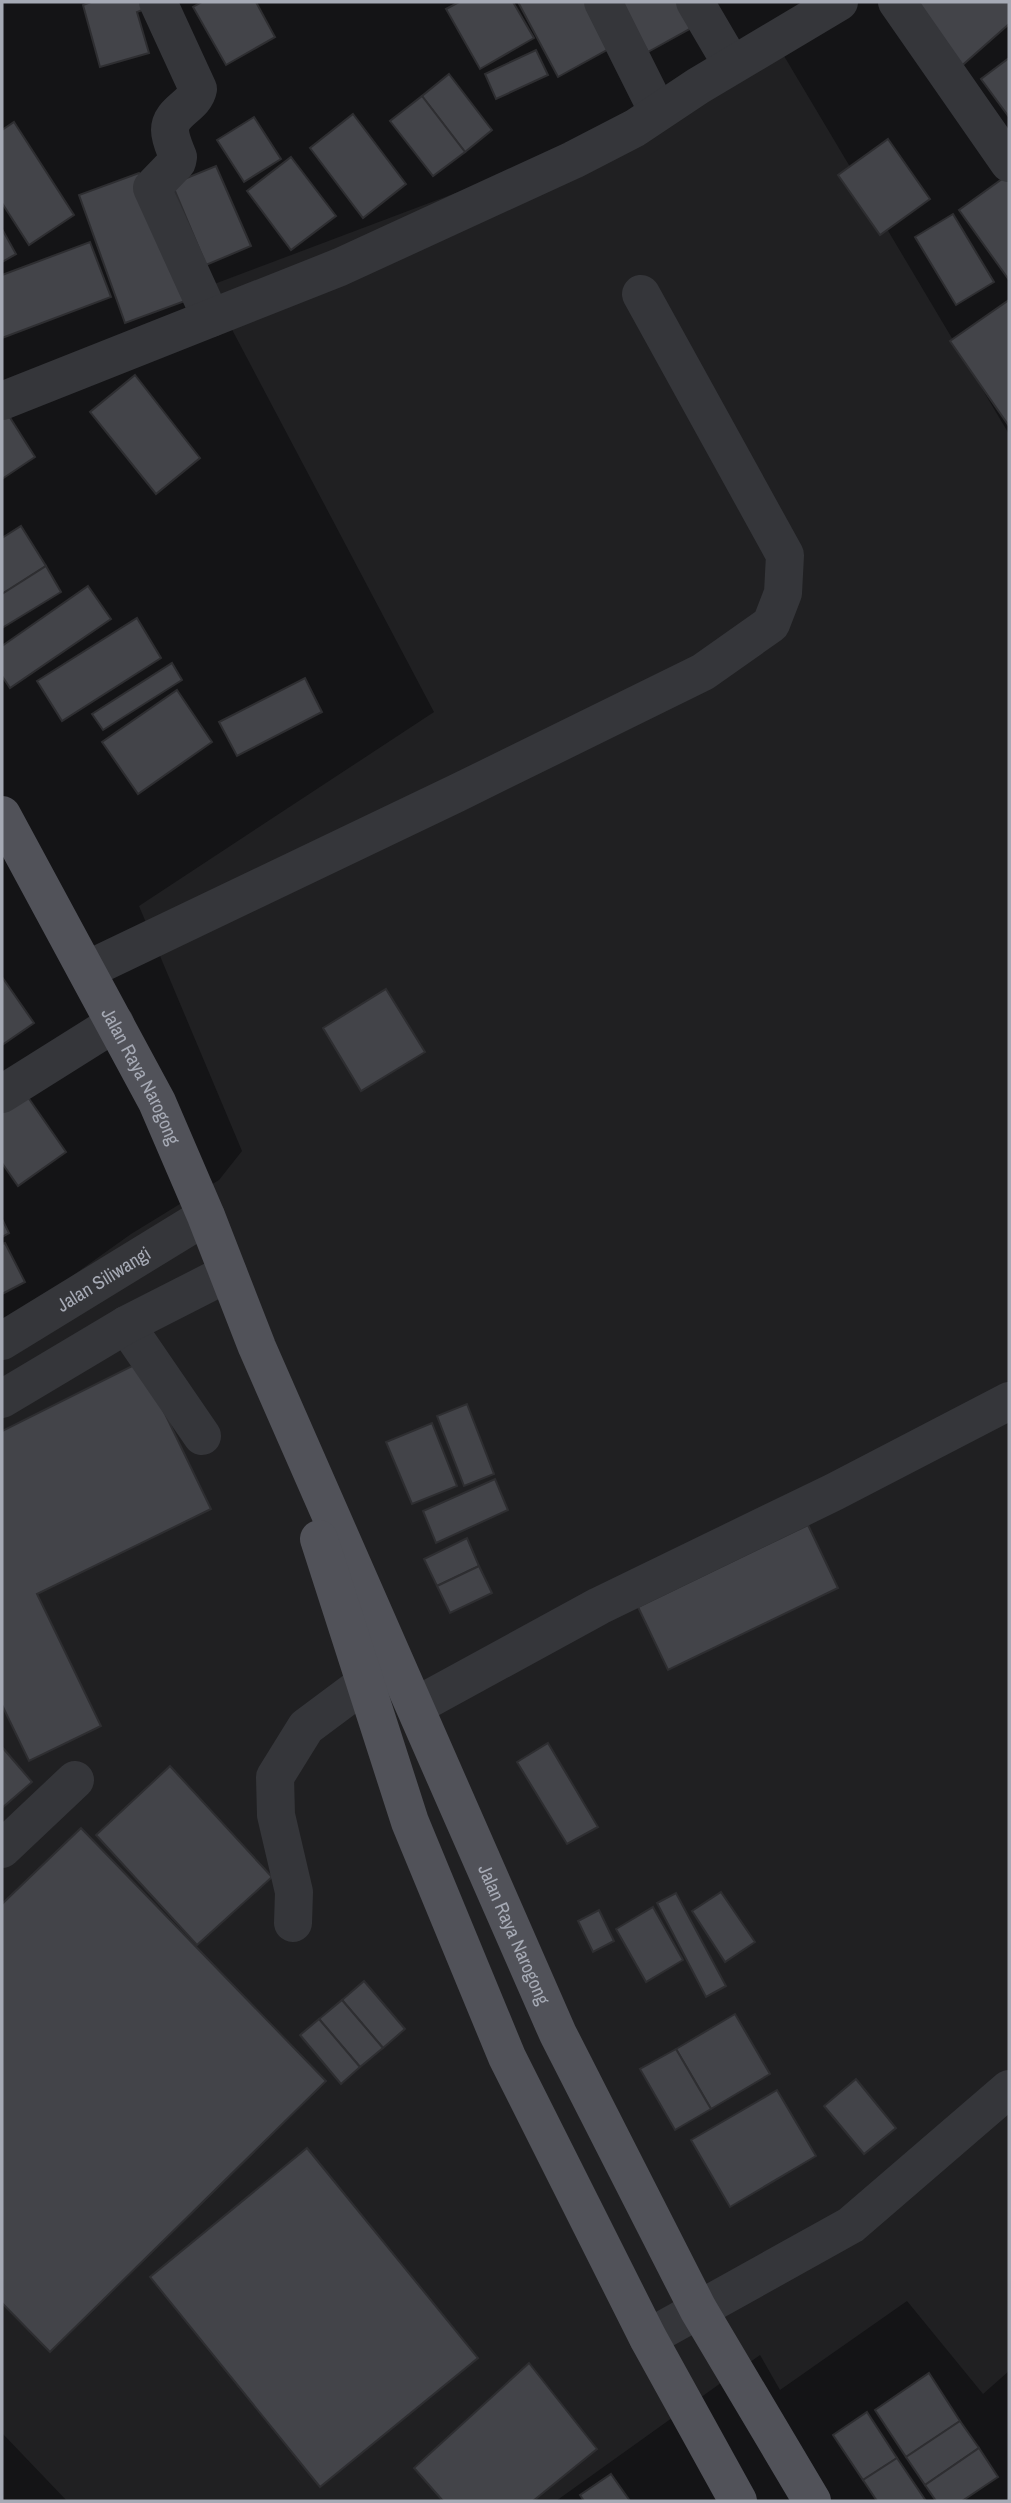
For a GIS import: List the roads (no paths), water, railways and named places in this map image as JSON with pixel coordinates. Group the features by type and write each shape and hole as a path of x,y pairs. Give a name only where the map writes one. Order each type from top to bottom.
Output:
{"main road":[{"name":"Jalan Raya Narogong","path":"2,815 156,1102 206,1216 257,1347 558,2034 698,2309 811,2501"},
{"name":"Jalan Raya Narogong","path":"257,1347 410,1822 507,2057 648,2338 738,2501"}],"street":[{"path":"158,2 198,89 197,96 173,119 170,132 178,157 177,162 154,185 153,192 211,318"},
{"path":"603,2 658,112"},
{"path":"695,2 732,65"},
{"path":"2,401 340,267 560,166 635,128 732,65 839,2"},
{"path":"897,2 1009,163"},
{"path":"87,970 703,672 771,624 783,593 785,555 640,294"},
{"path":"2,1094 115,1023"},
{"name":"Jalan Siliwangi","path":"2,1341 206,1216"},
{"path":"2,1399 126,1325 228,1273"},
{"path":"126,1325 202,1436"},
{"path":"416,1706 599,1606 834,1492 1009,1401"},
{"path":"293,1923 294,1892 276,1815 275,1777 306,1727 365,1683"},
{"path":"2,1849 75,1780"},
{"path":"648,2338 851,2225 1009,2089"}]}
